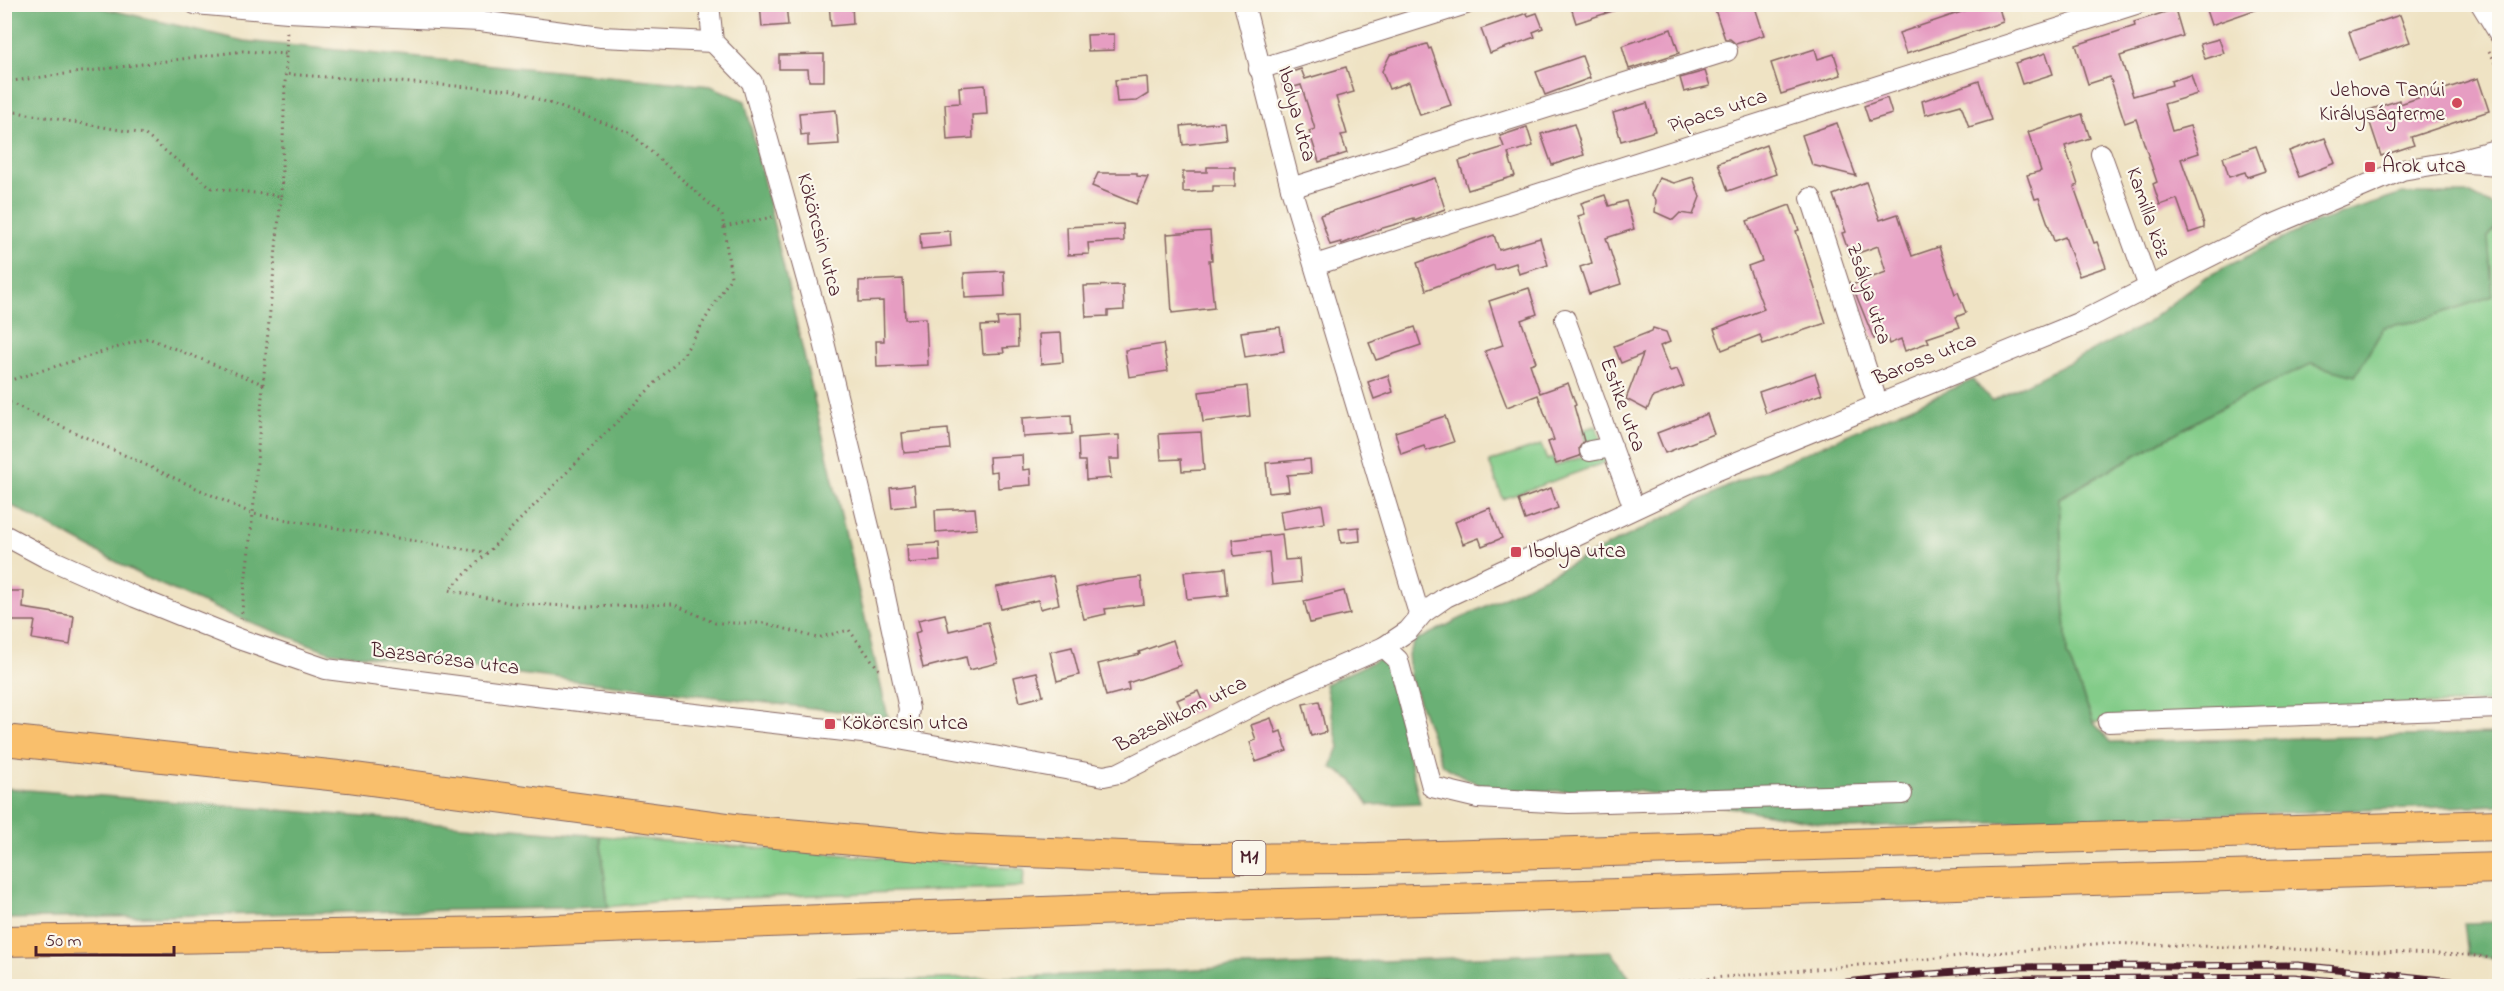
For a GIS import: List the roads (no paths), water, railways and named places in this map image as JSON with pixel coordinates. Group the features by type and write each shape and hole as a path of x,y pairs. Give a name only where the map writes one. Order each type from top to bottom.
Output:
{"highway":[{"name":"M1","path":"4,740 348,777 743,830 954,849 1194,859 1368,858 2499,825"},
{"name":"M1","path":"4,941 500,932 1161,908 2499,867"}],"street":[{"path":"195,4 288,12 480,21 601,38 712,42 709,4"},
{"name":"Ibolya utca","path":"1244,4 1259,69 1292,188 1417,607 1423,614"},
{"path":"1259,69 1466,4"},
{"name":"Pipacs utca","path":"1315,265 2136,4"},
{"path":"2481,4 2499,35"},
{"name":"Kökörcsin utca","path":"712,42 752,82 823,338 879,568 909,709 904,739"},
{"path":"1292,188 1727,51"},
{"name":"Baross utca","path":"1423,614 1446,597 1634,508 1713,472 2078,323 2270,226 2402,170 2450,162 2499,149"},
{"name":"Kamilla köz","path":"2101,154 2148,287"},
{"name":"Baross utca","path":"2450,162 2499,165"},
{"name":"Zsálya utca","path":"1811,198 1878,405"},
{"name":"Estike utca","path":"1565,320 1634,508"},
{"path":"1590,451 1612,447"},
{"name":"Bazsarózsa utca","path":"4,535 135,597 239,639 326,669 904,739"},
{"name":"Bazsalikom utca","path":"904,739 940,748 1104,776 1119,773 1266,699 1384,647 1408,631 1423,614"},
{"path":"1384,647 1398,660 1432,787 1478,798 1569,803 1902,794"},
{"path":"2108,722 2499,708"}],"railway":[{"path":"1815,986 1880,978 2019,967 2298,965 2500,986"},
{"path":"1924,986 2019,979 2294,977 2387,986"}],"place":[{"name":"Jehova Tanúi Királyságterme","path":"2457,103"},
{"name":"Árok utca","path":"2370,167"},
{"name":"Ibolya utca","path":"1516,552"},
{"name":"Kökörcsin utca","path":"830,724"}]}
